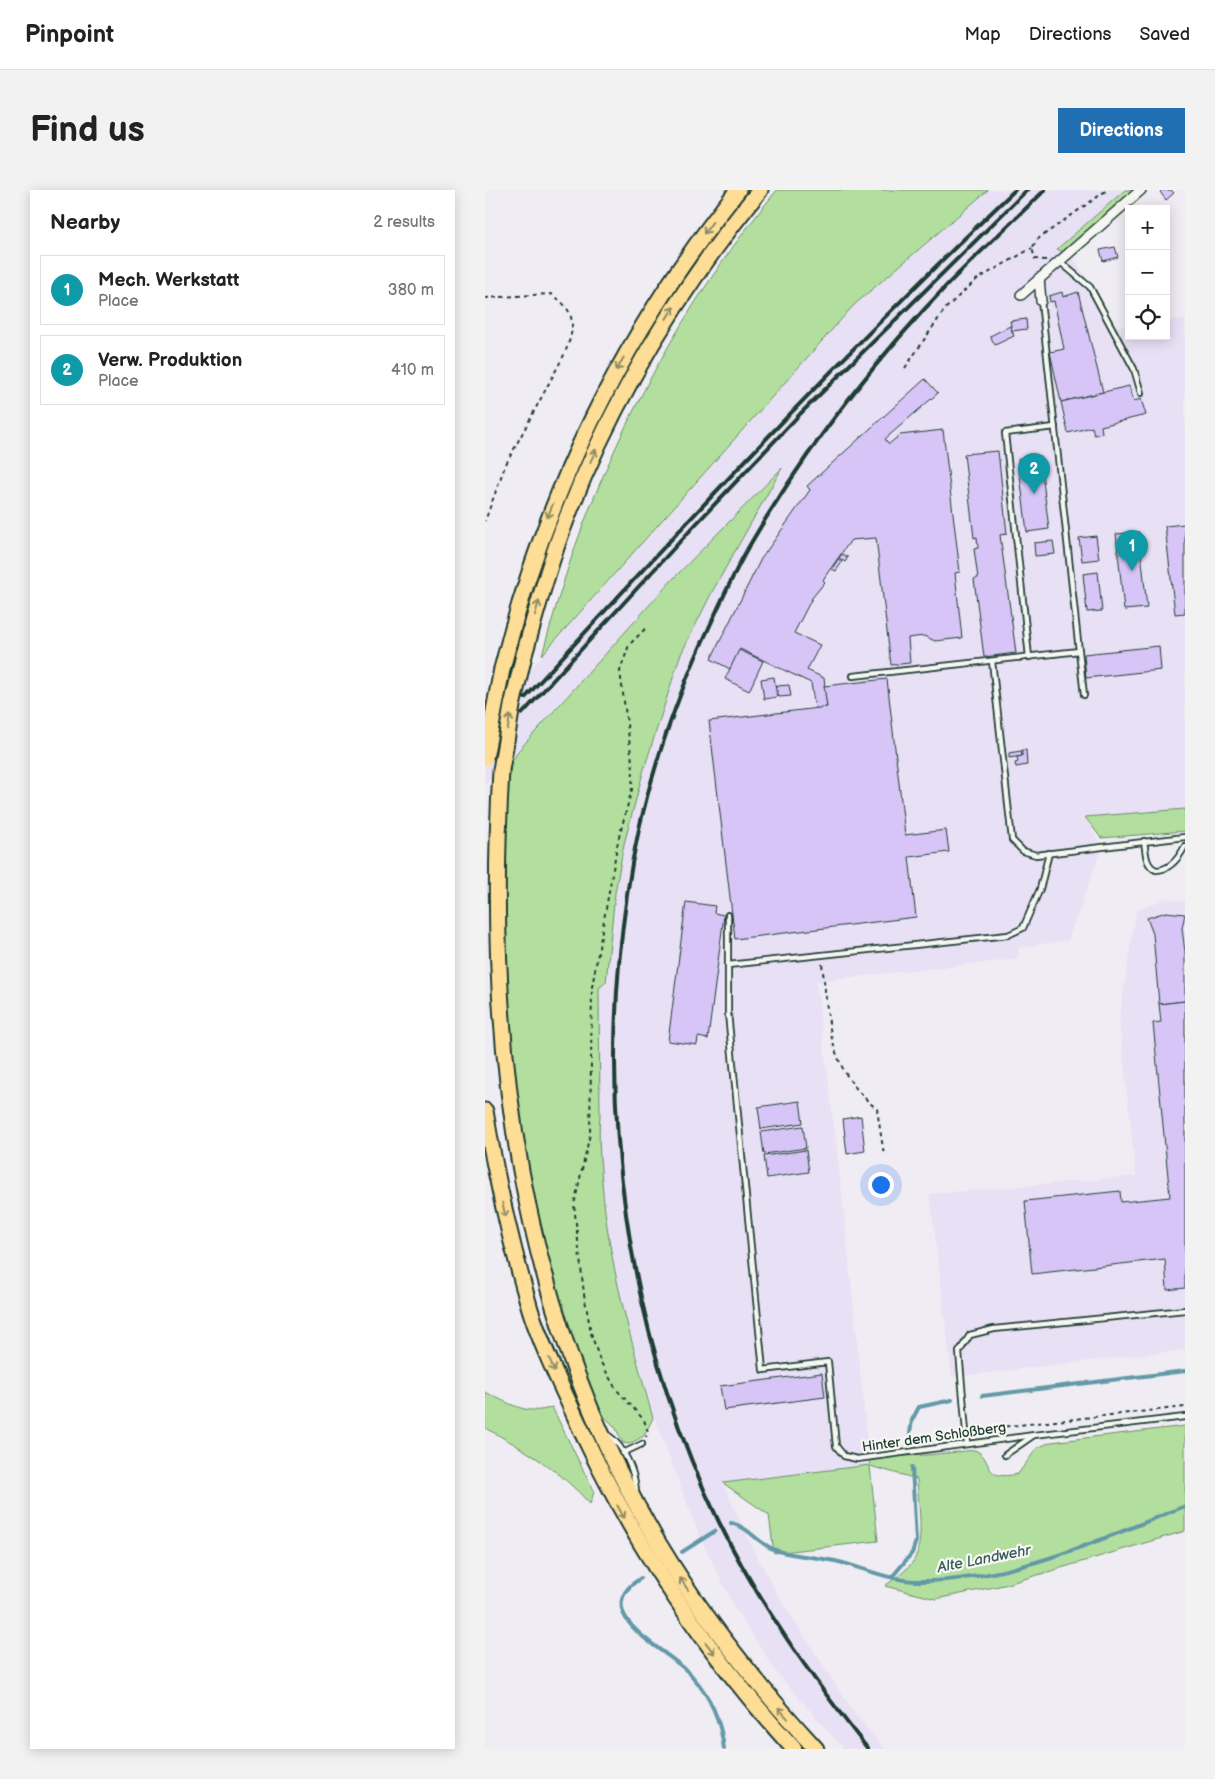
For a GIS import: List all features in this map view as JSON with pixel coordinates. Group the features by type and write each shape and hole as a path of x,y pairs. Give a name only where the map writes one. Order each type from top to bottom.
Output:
{"main road":[{"path":"485,758 502,669 547,519 601,397 634,339 674,276 738,190"},
{"path":"760,190 693,278 650,345 618,403 563,528 524,655 501,770 491,881 489,960 494,1043 501,1102 517,1189 530,1244 562,1343 596,1425 638,1507 670,1562 722,1638 816,1749"},
{"path":"485,1111 503,1204 531,1311 560,1384 601,1474 653,1566 681,1609 758,1709 794,1749"}],"street":[{"path":"1021,294 1141,190"},
{"path":"1039,278 1041,301"}],"lane":[{"path":"1059,261 1090,287 1134,369 1141,392"},
{"path":"1041,301 1084,695"},
{"path":"1029,657 1005,433 1055,427"},
{"path":"853,676 1079,651"},
{"path":"992,661 1012,840 1023,851 1036,855 1185,837"},
{"path":"1144,841 1147,861 1156,870 1171,865 1185,846"},
{"path":"728,915 728,966 1008,935 1023,928 1040,889 1049,853"},
{"name":"Hinter dem Schloßberg","path":"728,966 728,1013 763,1370 828,1362 837,1446 844,1456 857,1459 967,1443 1185,1416"},
{"path":"967,1443 959,1352 970,1335 994,1329 1185,1310"},
{"path":"596,1425 618,1442 635,1480 638,1507"},
{"name":"Hinter dem Schloßberg","path":"1005,1455 1034,1435"},
{"path":"623,1453 643,1444"}],"path":[{"path":"905,368 945,310 976,280 1032,248 1038,239 1107,190"},
{"path":"1032,248 1035,259 1059,261"},
{"path":"485,298 537,293 551,294 569,309 572,322 571,337 564,355 505,466 485,521"},
{"path":"643,1444 648,1432 644,1420 616,1389 600,1360 591,1333 580,1265 574,1204 590,1134 592,987 619,841 632,789 633,769 620,671 629,645 645,629"},
{"path":"821,957 835,1056 859,1094 877,1109 884,1155"},
{"path":"967,1443 982,1429 1185,1407"}],"shaded area":[{"path":"988,190 1125,190 1057,249 1075,260 1116,327 1125,326 1125,340 1170,340 1170,321 1185,319 1185,809 1085,817 1102,848 1068,940 1018,948 1018,959 816,981 840,1176 870,1465 723,1484 754,1551 779,1597 854,1713 885,1749 844,1749 777,1673 733,1605 698,1532 655,1419 616,1286 605,1216 598,1135 600,1116 598,988 624,844 644,769 680,656 712,592 780,470 672,580 485,786 485,716 541,658 854,305"},
{"path":"1166,898 1185,901 1185,1350 952,1377 930,1194 1136,1176 1119,1020 1136,911"}],"green space":[{"path":"777,190 988,190 854,305 542,655 582,528 607,467 648,383 671,342 721,264"},
{"path":"1125,190 1134,190 1063,252 1057,249"},
{"path":"782,468 712,592 680,656 644,769 624,844 615,893 606,982 599,988 599,1140 605,1211 621,1301 653,1418 644,1436 629,1444 623,1443 615,1427 600,1412 579,1377 514,1149 501,851 511,763 518,751 672,580"},
{"path":"1185,809 1185,831 1101,838 1085,817"},
{"path":"485,1392 510,1404 526,1409 543,1410 552,1407 594,1492 590,1504 567,1481 541,1461 485,1428"},
{"path":"1185,1426 1185,1531 1004,1585 936,1599 885,1586 908,1568 917,1552 920,1521 917,1479 870,1466 878,1541 774,1553 769,1515 723,1483 870,1465 869,1457 928,1455 975,1450 981,1454 993,1472 1006,1476 1018,1474 1037,1448 1051,1442"}],"building":[{"path":"1162,190 1171,190 1174,193 1166,200 1160,192"},
{"path":"1115,247 1118,257 1103,261 1100,250"},
{"path":"1062,292 1063,297 1078,292 1103,392 1061,402 1050,352 1064,349 1054,301 1050,302 1049,296"},
{"path":"1026,319 1027,329 1012,331 1010,321"},
{"path":"1010,326 1014,336 995,345 990,336"},
{"path":"925,379 938,393 885,439 889,444 900,435 943,430 960,572 955,573 962,638 935,641 924,636 908,638 910,663 891,665 876,538 851,540 826,575 823,580 825,582 812,598 794,633 820,645 807,670 824,678 827,707 815,709 811,683 740,649 730,669 711,659 761,559 810,490 807,486"},
{"path":"1129,386 1134,401 1141,399 1146,415 1101,426 1102,433 1094,435 1092,427 1068,433 1061,402"},
{"path":"998,451 1007,534 1000,535 1016,653 984,657 974,579 978,578 974,549 978,548 977,537 974,538 964,454"},
{"path":"1040,456 1049,529 1027,532 1018,459"},
{"path":"1185,524 1185,613 1175,614 1165,526"},
{"path":"1139,532 1147,608 1124,610 1116,534"},
{"path":"1096,536 1099,559 1082,561 1079,538"},
{"path":"1053,541 1055,554 1035,556 1034,543"},
{"path":"842,554 848,557 845,562 839,558"},
{"path":"838,559 842,562 836,571 832,569"},
{"path":"1098,572 1102,611 1087,612 1083,574"},
{"path":"1159,646 1161,670 1086,678 1084,654"},
{"path":"739,650 763,661 749,691 725,679"},
{"path":"774,677 777,697 764,699 761,679"},
{"path":"887,679 905,835 946,830 949,852 909,857 916,917 735,939 709,721 827,707 824,686"},
{"path":"789,685 791,696 779,697 777,686"},
{"path":"1022,750 1026,750 1027,765 1016,767 1017,757 1022,756"},
{"path":"1021,751 1022,756 1009,758 1009,753"},
{"path":"686,902 715,906 714,913 724,915 708,1039 698,1037 697,1045 668,1041"},
{"path":"1166,912 1185,914 1182,928 1185,952 1185,1001 1159,1004 1153,934 1147,918"},
{"path":"1185,1001 1185,1288 1167,1290 1165,1259 1032,1274 1025,1201 1120,1191 1121,1202 1170,1197 1153,1023 1161,1022 1159,1004"},
{"path":"800,1101 803,1123 761,1129 758,1107"},
{"path":"861,1116 865,1151 847,1154 843,1119"},
{"path":"803,1126 806,1148 764,1154 761,1132"},
{"path":"806,1150 809,1172 767,1178 764,1156"},
{"path":"822,1373 825,1397 724,1410 720,1386"}],"waterway":[{"path":"982,1396 1185,1371"},
{"path":"910,1433 912,1420 919,1407 952,1400"},
{"path":"892,1577 912,1553 916,1541 912,1467"},
{"name":"Alte Landwehr","path":"731,1523 744,1528 765,1545 778,1551 835,1561 885,1576 906,1580 950,1580 984,1575 1053,1557 1185,1506"},
{"name":"Alte Landwehr","path":"682,1552 715,1531"},
{"name":"Alte Landwehr","path":"641,1578 626,1591 621,1605 626,1618 637,1631 692,1676 704,1692 714,1710 723,1739 724,1749"}],"railway":[{"path":"525,698 765,440 889,313 1015,190"},
{"path":"522,714 696,524 800,414 1027,190"},
{"path":"868,1749 806,1667 751,1582 719,1522 687,1448 661,1372 640,1294 626,1215 618,1135 615,1055 618,975 627,895 640,824 659,754 698,652 748,548 792,477 867,376 950,282 1045,190"}],"place":[{"name":"Verw. Produktion","path":"1034,494"},
{"name":"Mech. Werkstatt","path":"1132,571"}]}
